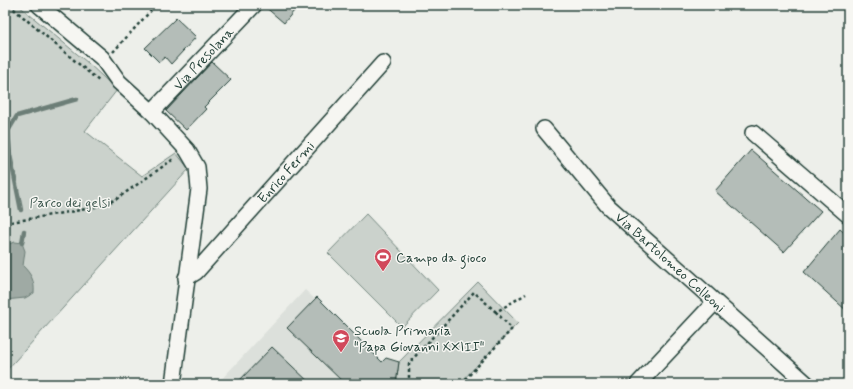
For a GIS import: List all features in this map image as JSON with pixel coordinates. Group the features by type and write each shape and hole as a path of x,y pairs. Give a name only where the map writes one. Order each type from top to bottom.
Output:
{"street":[{"path":"39,5 102,58 119,82 152,112 187,150 197,167 199,189 173,384"},
{"name":"Via Presolana","path":"152,112 254,5"},
{"name":"Enrico Fermi","path":"186,278 196,272 384,63"},
{"name":"Via Bartolomeo Colleoni","path":"544,129 608,206 807,384"},
{"path":"753,133 848,215"},
{"path":"638,384 715,302"}],"path":[{"path":"9,5 108,90 119,82"},
{"path":"102,58 116,50 156,5"},
{"path":"5,222 92,208 115,200 187,150"},
{"path":"408,384 409,363 474,292 512,329 461,384"},
{"path":"496,312 526,294"}],"shaded area":[{"path":"15,242 22,243 25,251 23,266 32,278 34,293 25,298 5,300 5,245"},
{"path":"305,290 381,360 358,384 217,384"}],"green space":[{"name":"Parco dei gelsi","path":"5,5 18,5 88,63 117,90 85,131 142,176 176,153 189,169 5,372"},
{"name":"Campo da gioco","path":"366,214 438,290 402,327 328,253"},
{"path":"478,282 518,323 459,384 396,384 399,362"}],"building":[{"path":"263,5 299,5 284,23"},
{"path":"176,18 196,37 171,64 165,57 159,62 145,48"},
{"path":"212,62 231,80 204,107 206,109 186,130 166,111"},
{"path":"751,150 821,211 784,252 715,191"},
{"path":"840,229 848,236 848,312 804,272"},
{"path":"317,297 382,362 386,358 399,362 396,384 345,384 287,328"},
{"path":"272,347 311,384 236,384"}],"waterway":[{"path":"21,210 10,155 8,131 17,116 77,99"},
{"path":"22,243 24,231"}],"place":[{"name":"Campo da gioco","path":"383,272"},
{"name":"Scuola Primaria \"Papa Giovanni XXIII\"","path":"341,353"}]}
